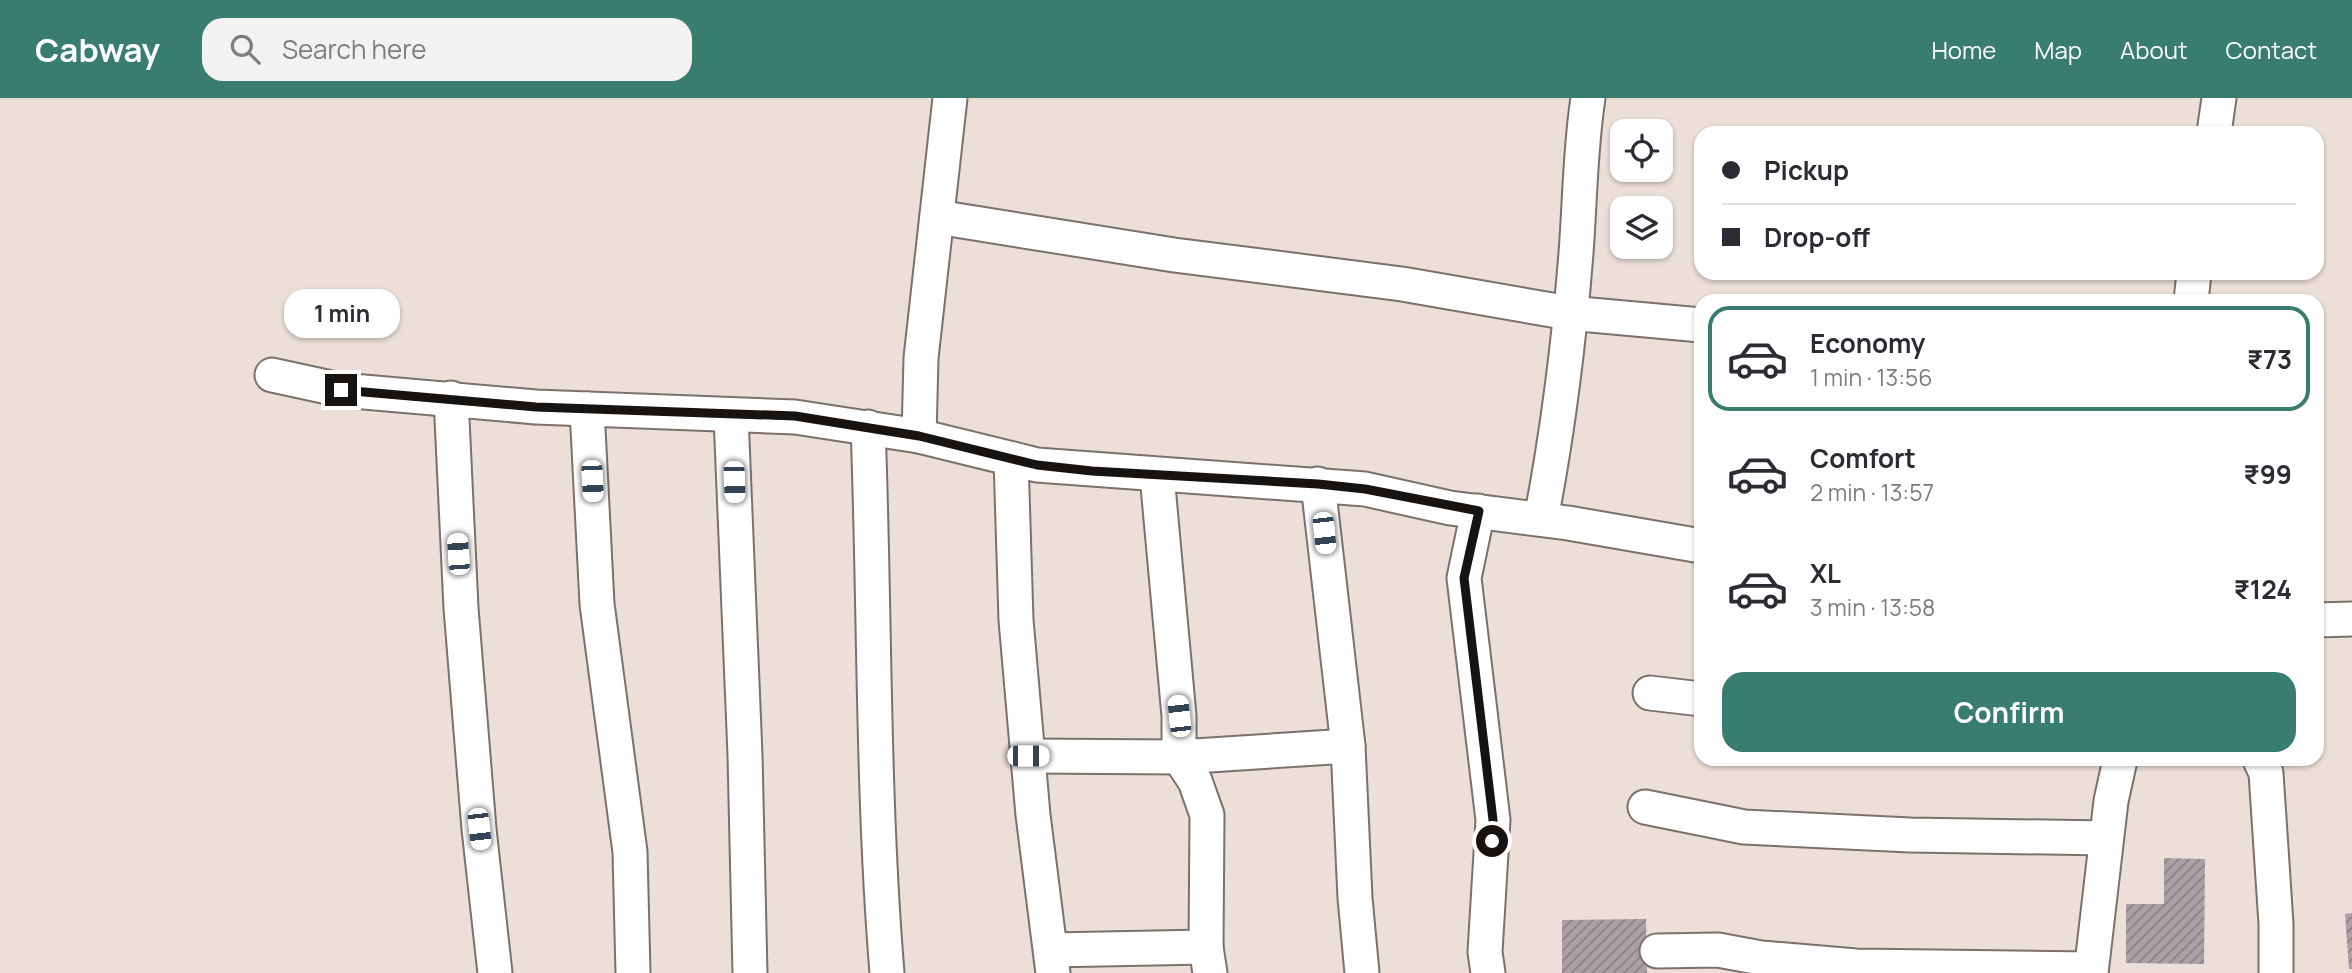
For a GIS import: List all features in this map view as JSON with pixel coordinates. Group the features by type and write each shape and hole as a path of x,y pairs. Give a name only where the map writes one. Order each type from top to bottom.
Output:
{"street":[{"path":"919,436 921,358 950,98"},
{"path":"1541,519 1560,403 1576,254 1581,145 1588,98"},
{"path":"2215,126 2219,98"},
{"path":"936,217 1174,255 1402,284 1569,313 1694,324"},
{"path":"272,375 341,390 587,409 731,416 795,416 919,436 1011,458 1092,471 1365,489 1479,511 1694,544"},
{"path":"451,398 461,608 479,829 495,973"},
{"path":"587,409 597,604 629,841 633,973"},
{"path":"731,416 750,973"},
{"path":"867,427 873,542 876,808 887,973"},
{"path":"1011,458 1016,620 1028,756 1052,961 1208,960 1207,815 1195,781 1179,757 1179,716 1157,475"},
{"path":"1318,484 1348,746 1355,898 1362,973"},
{"path":"1479,511 1464,578 1493,820 1485,952 1488,973"},
{"path":"2324,620 2352,620"},
{"path":"1650,693 1694,698"},
{"path":"1028,756 1179,757 1348,746"},
{"path":"1657,951 1718,950 1761,958 1856,966 2091,971 2106,838 2119,766"},
{"path":"2262,766 2267,787 2276,973"},
{"path":"1644,807 1744,827 1910,835 2106,838"}],"building":[{"path":"2164,858 2205,859 2204,964 2126,963 2126,904 2164,904"},
{"path":"2352,913 2352,969 2349,969 2345,914"},
{"path":"1646,919 1647,973 1562,973 1562,920"}],"route":[{"path":"341,390 494,401 536,407 699,415 795,416 919,436 1037,465 1092,471 1318,484 1365,489 1450,508 1479,511 1464,578 1493,820 1492,841"}]}
